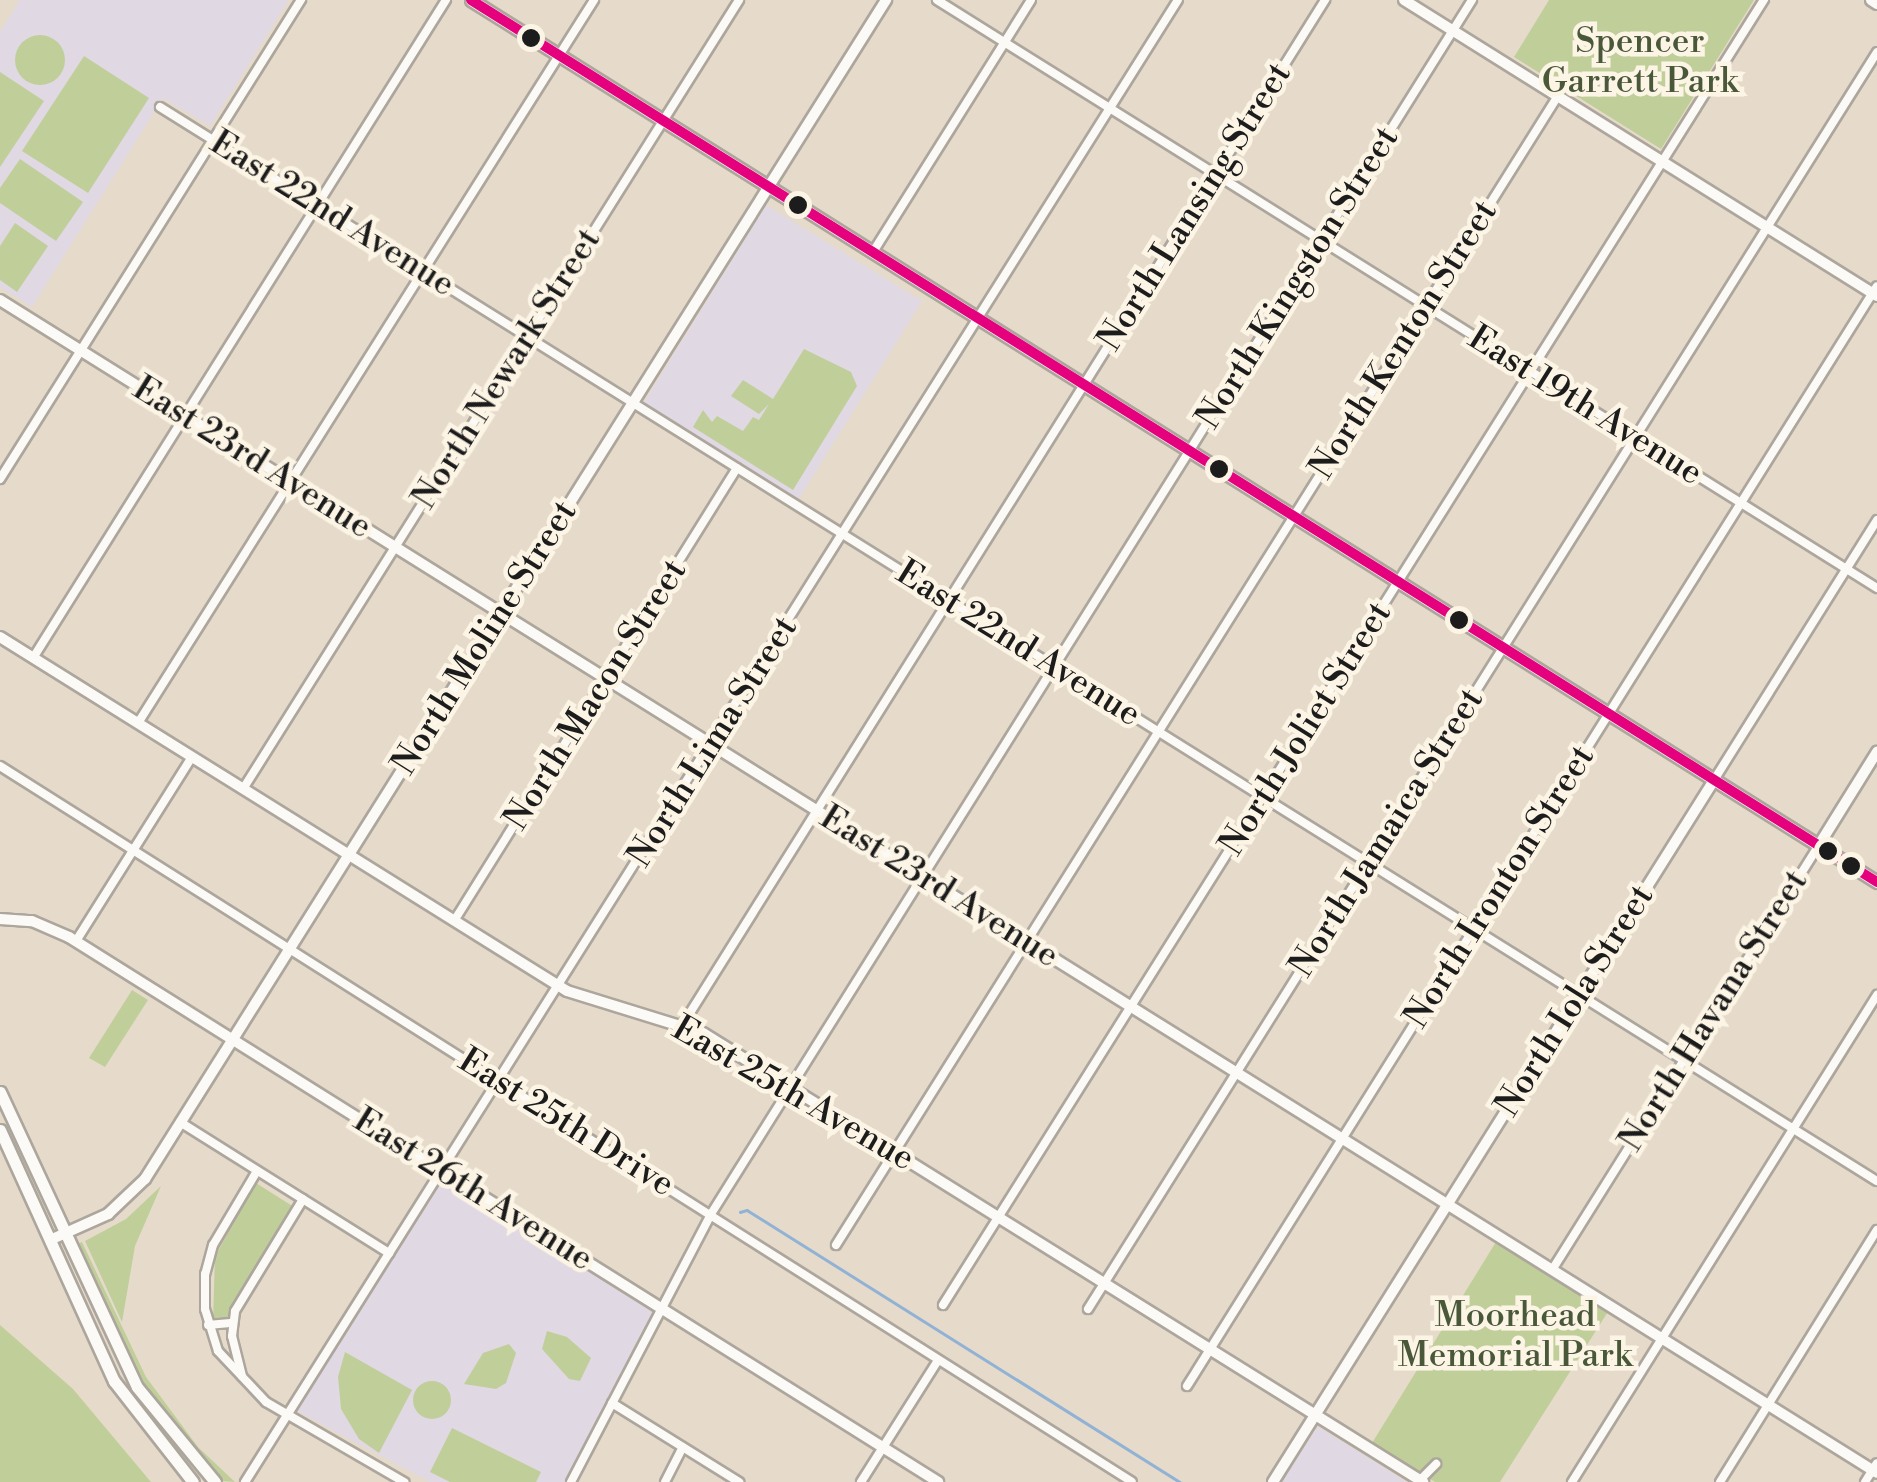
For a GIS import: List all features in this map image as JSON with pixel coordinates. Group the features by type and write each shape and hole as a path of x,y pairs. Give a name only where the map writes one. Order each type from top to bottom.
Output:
{"main road":[{"path":"471,0 1877,882"},
{"path":"0,1092 137,1387 216,1482"},
{"path":"0,1130 114,1381 192,1482"}],"street":[{"path":"0,479 301,0"},
{"path":"33,658 446,0"},
{"path":"138,724 594,0"},
{"name":"North Newark Street","path":"243,789 739,0"},
{"name":"North Moline Street","path":"50,1240 130,1197 290,950 886,0"},
{"name":"East 19th Avenue","path":"936,0 1877,588"},
{"path":"874,252 1031,0"},
{"name":"North Lima Street","path":"246,1482 1178,0"},
{"name":"North Lansing Street","path":"683,1024 1325,0"},
{"path":"1404,0 1875,292"},
{"name":"North Kingston Street","path":"571,1482 712,1214 1472,0"},
{"name":"North Joliet Street","path":"943,1306 1764,0"},
{"name":"North Jamaica Street","path":"1088,1308 1877,52"},
{"name":"North Kenton Street","path":"836,1245 1558,96"},
{"name":"East 22nd Avenue","path":"160,107 1877,1181"},
{"name":"North Ironton Street","path":"1187,1386 1875,292"},
{"name":"East 23rd Avenue","path":"0,300 1875,1469"},
{"name":"North Macon Street","path":"454,921 737,468"},
{"name":"North Iola Street","path":"1273,1482 1877,520"},
{"name":"East 25th Avenue","path":"0,637 560,986 604,1006 683,1024 791,1088 1422,1481"},
{"name":"North Havana Street","path":"1552,1270 1877,752"},
{"path":"76,941 192,757"},
{"name":"East 25th Drive","path":"0,766 1132,1482"},
{"name":"East 26th Avenue","path":"0,918 32,921 76,941 938,1482"},
{"path":"1572,1482 1877,995"},
{"path":"180,1122 389,1253"},
{"path":"258,1171 208,1258 208,1325 218,1351 245,1384 286,1415 404,1482"},
{"path":"245,1384 235,1361 233,1323 304,1200"},
{"path":"1720,1482 1877,1230"},
{"path":"208,1325 233,1323"},
{"path":"862,1482 938,1360"},
{"path":"612,1403 739,1482"},
{"path":"665,1482 683,1447"},
{"path":"1422,1481 1436,1464"},
{"path":"1865,1482 1875,1469"}],"shaded area":[{"path":"20,0 289,0 210,126 163,98 32,307 0,287 0,32"},
{"path":"766,205 922,301 798,500 643,404"},
{"path":"439,1177 653,1311 564,1482 430,1482 293,1409"},
{"path":"1317,1426 1407,1482 1282,1482"}],"green space":[{"name":"Spencer Garrett Park","path":"1549,0 1754,0 1661,149 1514,57"},
{"path":"40,35 58,42 65,60 58,78 40,85 22,78 15,60 22,42"},
{"path":"84,56 149,98 88,193 22,151"},
{"path":"0,72 44,101 0,167"},
{"path":"20,159 83,202 56,241 0,203 0,188"},
{"path":"15,223 48,246 17,292 0,280 0,246"},
{"path":"804,349 851,372 857,386 793,490 693,427 703,410 712,422 717,416 743,431 753,417 759,420 769,404 759,414 731,396 743,380 773,399"},
{"path":"132,990 148,1000 105,1067 89,1058"},
{"path":"256,1183 294,1207 227,1323 213,1321 215,1256"},
{"path":"161,1186 135,1246 122,1322 85,1241 126,1219"},
{"name":"Moorhead Memorial Park","path":"1499,1237 1611,1307 1500,1482 1435,1482 1372,1443"},
{"path":"82,1242 146,1377 198,1447 235,1482 222,1481 152,1398 75,1245"},
{"path":"0,1325 73,1389 151,1482 0,1482"},
{"path":"547,1331 567,1337 591,1358 580,1381 569,1379 542,1349"},
{"path":"509,1344 516,1353 506,1383 496,1389 464,1384 483,1353"},
{"path":"345,1352 412,1390 379,1453 359,1439 341,1409 338,1377"},
{"path":"432,1381 446,1386 451,1400 446,1414 432,1419 418,1414 413,1400 418,1386"},
{"path":"452,1428 541,1472 536,1482 450,1482 430,1472"}],"waterway":[{"path":"740,1212 747,1210 1180,1482"}],"transit line":[{"path":"471,0 1877,882"}]}
